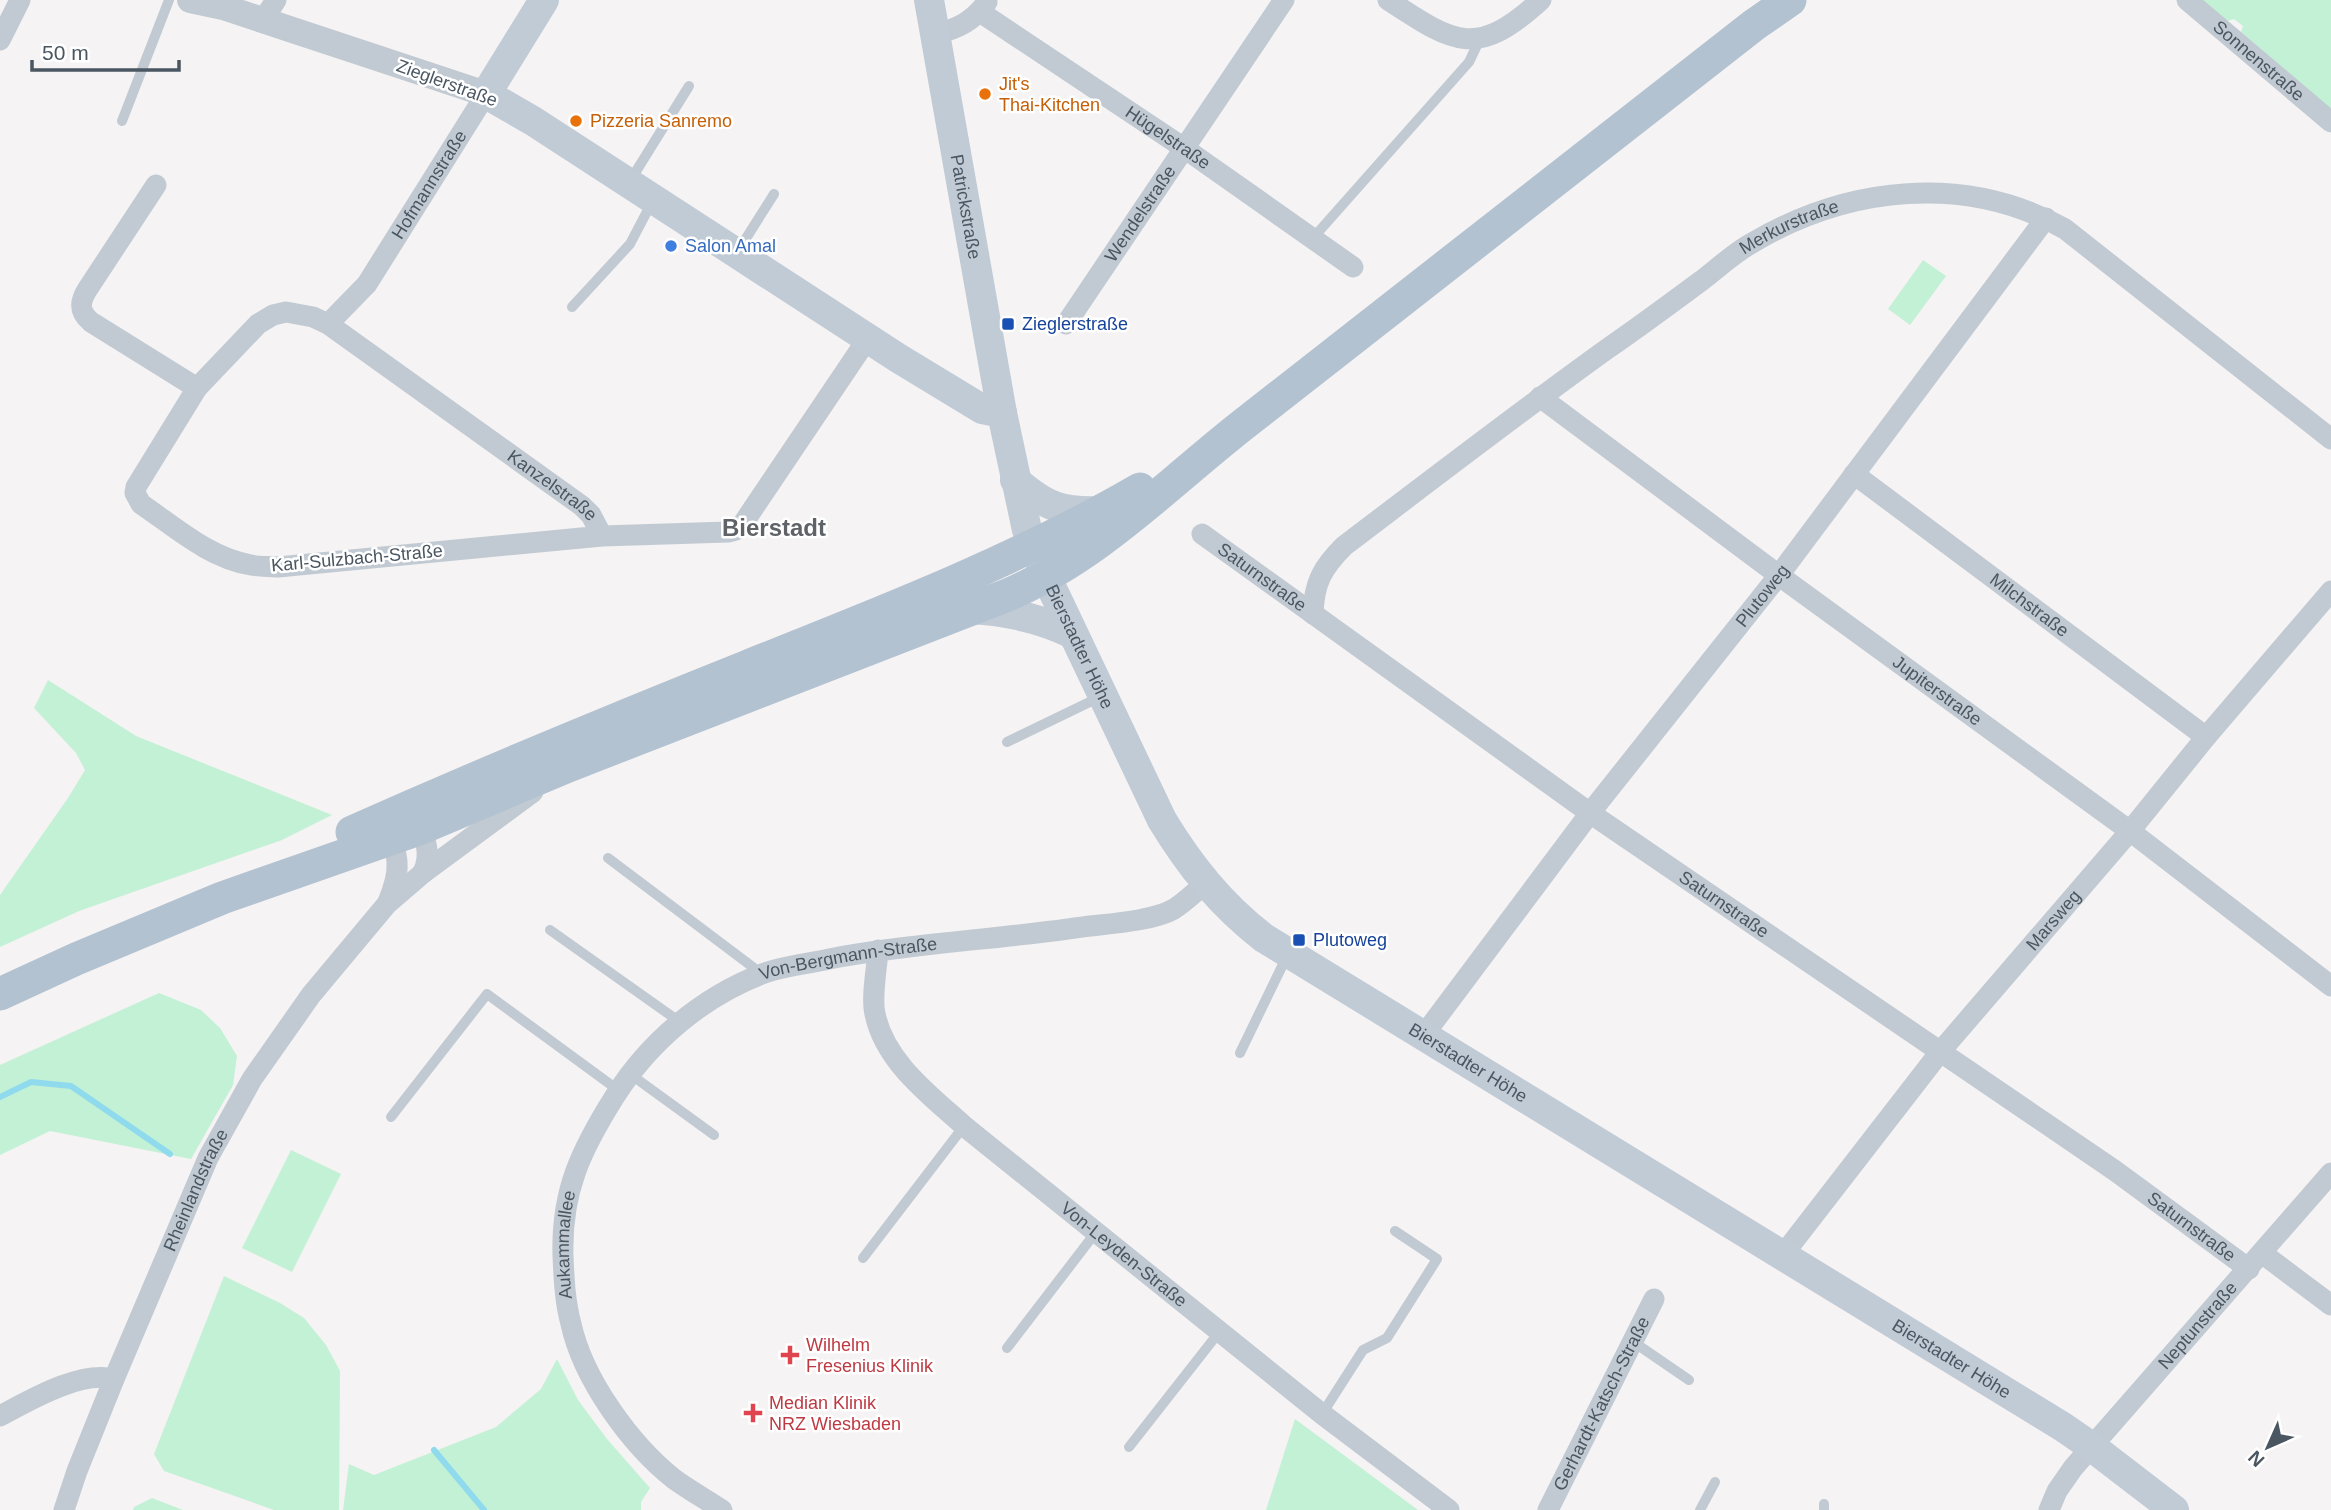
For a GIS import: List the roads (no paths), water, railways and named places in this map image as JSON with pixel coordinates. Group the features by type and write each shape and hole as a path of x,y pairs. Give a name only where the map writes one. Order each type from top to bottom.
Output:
{"main road":[{"name":"Hofmannstraße","path":"486,94 544,0"},
{"name":"Patrickstraße","path":"929,0 1002,413"},
{"path":"0,994 222,898 971,609 1045,576 1080,556 1115,530 1220,443 1790,0"},
{"name":"Zieglerstraße","path":"486,94 533,121 982,409 1002,413"},
{"name":"Bierstadter Höhe","path":"1002,413 1015,480 1033,545 1102,696 1162,820 1184,857 1205,884 1245,924 1288,954 2092,1447 2174,1510"},
{"path":"404,826 624,716 899,606 1033,545 1103,511 1220,443"},
{"path":"1015,480 1058,509 1075,512 1103,511"},
{"path":"971,609 1023,615 1058,626 1073,634"}],"street":[{"path":"0,40 20,0"},
{"name":"Zieglerstraße","path":"190,0 223,7 269,10 486,94"},
{"name":"Wendelstraße","path":"1066,324 1284,0"},
{"path":"1388,0 1432,29 1455,39 1480,38 1499,32 1524,16 1541,0"},
{"name":"Sonnenstraße","path":"2187,0 2331,122"},
{"path":"935,34 966,24 984,6"},
{"name":"Hügelstraße","path":"984,6 1353,267"},
{"name":"Hofmannstraße","path":"328,324 367,284 486,94"},
{"path":"156,185 81,299 81,310 84,317 91,322 197,388"},
{"name":"Merkurstraße","path":"1312,614 1313,598 1323,569 1344,546 1540,397 1752,243 1803,217 1845,202 1905,192 1973,196 2019,206 2046,218 2078,239 2331,439"},
{"name":"Plutoweg","path":"1423,1036 1590,813 1779,575 2046,218"},
{"name":"Kanzelstraße","path":"135,493 139,480 197,388 246,335 273,315 286,312 300,313 328,324 582,506 598,525 602,536 728,532 742,526 868,338"},
{"name":"Jupiterstraße","path":"1540,397 2130,831 2331,986"},
{"name":"Milchstraße","path":"1854,474 2206,737"},
{"name":"Karl-Sulzbach-Straße","path":"135,493 141,504 207,549 251,566 278,567 602,536"},
{"name":"Saturnstraße","path":"1202,534 1590,813 2114,1170 2256,1261 2331,1305"},
{"name":"Marsweg","path":"1782,1256 1941,1052 2331,591"},
{"name":"Rheinlandstraße","path":"64,1510 114,1379 222,1130 275,1044 346,951 387,904 423,873 568,766"},
{"path":"404,826 428,849 423,873"},
{"name":"Rheinlandstraße","path":"387,904 396,882 404,826"},
{"name":"Von-Bergmann-Straße","path":"573,1172 593,1131 624,1082 653,1046 680,1022 724,992 762,974 878,950 1045,932 1148,917 1172,910 1205,884"},
{"name":"Von-Leyden-Straße","path":"878,950 874,1013 887,1046 921,1087 964,1126 1322,1414 1449,1510"},
{"name":"Aukammallee","path":"573,1172 566,1210 564,1278 571,1326 587,1368 600,1392 649,1456 675,1479 722,1510"},
{"name":"Neptunstraße","path":"2049,1510 2057,1492 2092,1447 2331,1173"},
{"name":"Gerhardt-Katsch-Straße","path":"1548,1510 1654,1298"},
{"path":"0,1416 81,1379 105,1376 114,1379"}],"lane":[{"path":"122,121 169,0"},
{"path":"1313,238 1469,62 1480,38"},
{"path":"628,183 689,86"},
{"path":"736,253 774,194"},
{"path":"572,307 630,244 653,199"},
{"path":"1007,743 1102,696"},
{"path":"608,858 762,974"},
{"path":"550,930 680,1022"},
{"path":"1240,1053 1288,954"},
{"path":"391,1117 486,994 624,1082 714,1135"},
{"path":"863,1258 964,1126"},
{"path":"1322,1414 1363,1350 1387,1338 1437,1259 1395,1231"},
{"path":"1007,1348 1097,1232"},
{"path":"1129,1447 1220,1331"},
{"path":"1632,1341 1689,1380"},
{"path":"1700,1510 1715,1482"}],"waterway":[{"path":"0,1097 31,1082 71,1086 170,1154"},
{"path":"434,1450 484,1510"}],"place":[{"name":"Jit's Thai-Kitchen","path":"985,94"},
{"name":"Pizzeria Sanremo","path":"576,121"},
{"name":"Salon Amal","path":"671,246"},
{"name":"Zieglerstraße","path":"1008,324"},
{"name":"Plutoweg","path":"1299,940"},
{"name":"Wilhelm Fresenius Klinik","path":"790,1355"},
{"name":"Median Klinik NRZ Wiesbaden","path":"753,1413"}],"district":[{"name":"Bierstadt","path":"774,527"}]}
